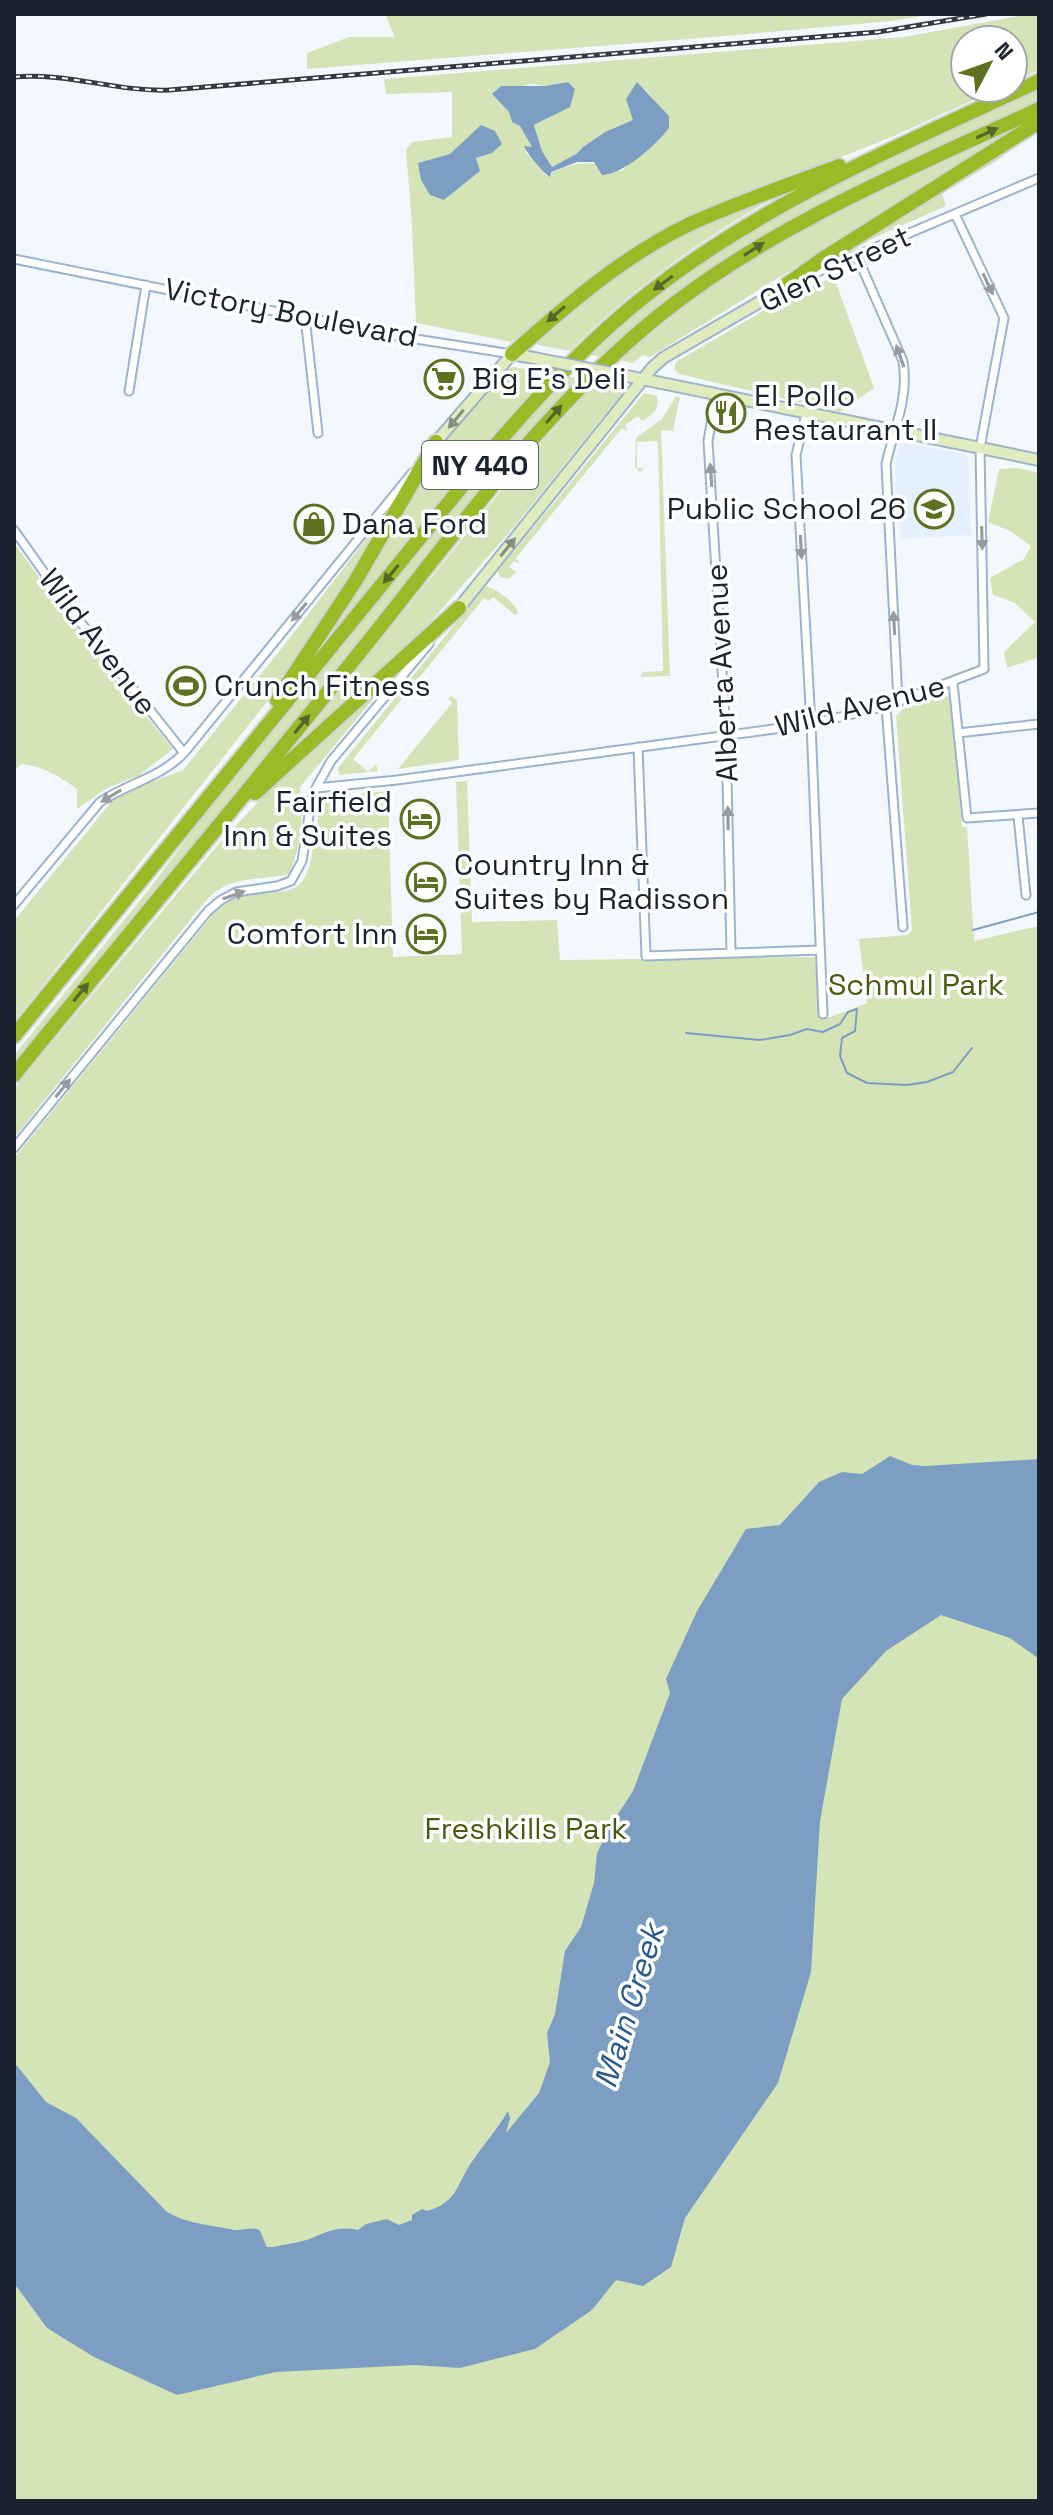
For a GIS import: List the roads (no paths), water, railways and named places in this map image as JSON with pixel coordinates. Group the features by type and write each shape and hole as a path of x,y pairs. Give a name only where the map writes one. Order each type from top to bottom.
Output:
{"highway":[{"name":"NY 440","path":"14,1036 494,447 545,388 576,359 648,294 756,219 874,157 1039,81"},
{"name":"NY 440","path":"14,1075 281,751 514,460 561,406 612,355 687,295 769,240 816,214 1039,109"},
{"path":"775,293 821,260 1039,122"},
{"path":"512,354 584,291 675,232 726,209 853,161 874,157"},
{"path":"161,856 322,635 436,442"},
{"path":"216,827 459,608"}],"main road":[{"name":"Glen Street","path":"459,608 663,358 775,293"},
{"name":"Victory Boulevard","path":"512,354 1039,460"},
{"path":"436,442 512,354"}],"street":[{"name":"Glen Street","path":"775,293 1039,178"},
{"name":"Wild Avenue","path":"316,788 811,724 886,706 981,672 985,667 980,448 1004,318 955,214"},
{"path":"857,256 903,361 904,403 886,464 898,701"},
{"name":"Victory Boulevard","path":"14,259 403,337 512,354"},
{"path":"129,391 146,285"},
{"path":"305,317 318,433"},
{"name":"Alberta Avenue","path":"716,395 708,442 726,735 731,952"},
{"path":"806,414 796,455 823,1014"},
{"path":"14,905 100,802 116,791 149,779 181,756 436,442"},
{"name":"Wild Avenue","path":"14,530 181,756"},
{"path":"14,1148 208,911 236,892 291,881 302,861 316,788 331,761 459,608"},
{"path":"953,683 967,818 1039,813"},
{"path":"886,706 903,927"},
{"path":"958,733 1039,724"},
{"path":"638,747 646,956 820,950"},
{"path":"1018,816 1026,895"}],"water":[{"path":"568,82 575,89 570,107 534,125 542,151 552,167 605,132 633,120 626,99 637,82 669,116 669,128 647,151 620,170 602,175 594,162 577,162 551,172 550,177 525,149 524,146 532,147 520,126 512,122 509,112 492,94 501,86 545,86"},
{"path":"481,125 495,131 502,144 492,153 476,158 480,171 444,200 430,195 421,180 418,163 450,154"},
{"name":"Main Creek","path":"890,1456 912,1465 924,1466 1039,1459 1039,1659 1010,1638 941,1615 886,1651 842,1699 820,1821 811,1972 778,2083 685,2218 671,2267 643,2286 616,2280 592,2310 535,2349 460,2368 414,2365 276,2372 177,2395 94,2357 47,2328 14,2283 14,2062 46,2102 76,2118 167,2212 183,2219 234,2230 256,2229 267,2247 303,2241 334,2230 358,2230 366,2224 387,2219 399,2225 412,2220 412,2215 422,2209 427,2211 445,2203 508,2111 510,2118 506,2133 539,2093 550,2062 547,2033 555,2014 565,1951 581,1927 594,1883 597,1853 633,1791 670,1693 666,1679 697,1611 746,1529 780,1525 819,1482 842,1472 862,1474"}],"waterway":[{"path":"973,930 1039,912"},
{"path":"686,1033 760,1040 807,1029 823,1032 840,1024 848,1012 857,1009 855,1031 842,1038 840,1056 847,1073 867,1083 907,1085 927,1082 953,1072 972,1048"}],"railway":[{"path":"14,77 53,77 169,90 878,32 986,14"}],"place":[{"name":"Big E's Deli","path":"444,379"},
{"name":"El Pollo Restaurant II","path":"726,413"},
{"name":"Public School 26","path":"934,509"},
{"name":"Dana Ford","path":"314,524"},
{"name":"Crunch Fitness","path":"186,686"},
{"name":"Fairfield Inn & Suites","path":"420,819"},
{"name":"Country Inn & Suites by Radisson","path":"426,882"},
{"name":"Comfort Inn","path":"426,934"}],"park label":[{"name":"Schmul Park","path":"916,985"},
{"name":"Freshkills Park","path":"526,1829"}]}
